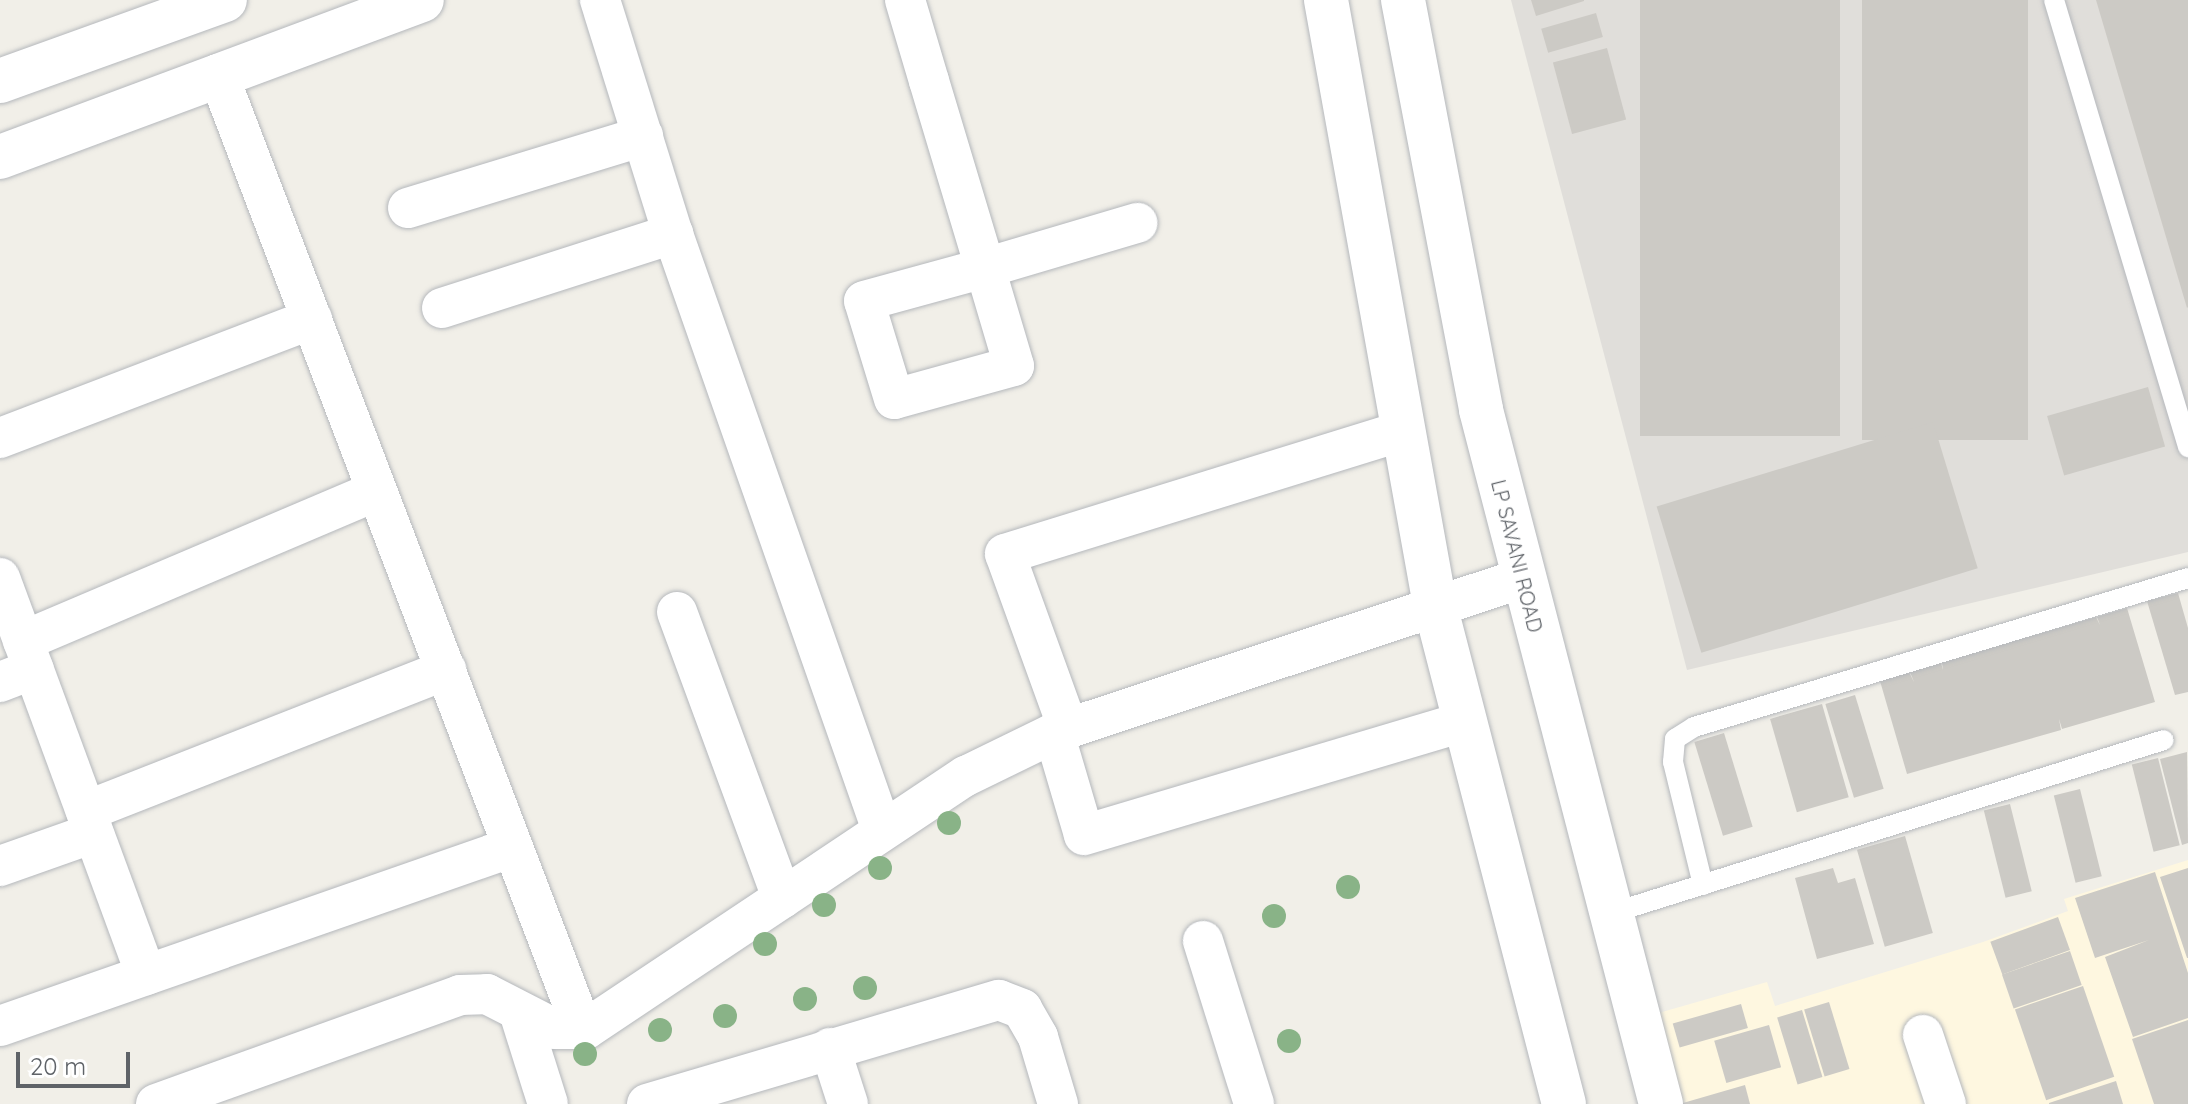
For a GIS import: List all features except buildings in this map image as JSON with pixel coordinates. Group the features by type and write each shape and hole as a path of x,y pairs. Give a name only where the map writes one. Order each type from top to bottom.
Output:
{"main road":[{"path":"0,81 225,0"},
{"path":"0,157 422,0"},
{"path":"1326,0 1400,432 1435,605 1564,1104"},
{"name":"LP SAVANI ROAD","path":"1403,0 1481,410 1521,579 1661,1104"}],"street":[{"path":"600,0 673,234 882,830"},
{"path":"905,0 985,268 1137,223"},
{"path":"218,74 582,1028"},
{"path":"408,208 643,136"},
{"path":"442,308 673,234"},
{"path":"0,438 312,319"},
{"path":"1400,432 1005,554 1061,730 1084,835 1463,722"},
{"path":"19,664 377,491"},
{"path":"0,578 19,664 90,822 146,975"},
{"path":"156,1104 460,995 487,994 555,1029 582,1028 966,776 1061,730 1521,579"},
{"path":"677,612 782,898"},
{"path":"0,866 90,822 446,670"},
{"path":"0,1026 513,847"},
{"path":"1203,941 1254,1104"},
{"path":"643,1095 830,1048 999,1000 1022,1009 1038,1037 1058,1104"},
{"path":"519,1012 548,1104"},
{"path":"1923,1035 1946,1104"},
{"path":"830,1048 848,1104"}],"lane":[{"path":"2054,0 2187,441"},
{"path":"1703,885 1673,762 1675,739 1694,727 2188,578"},
{"path":"1612,913 2164,740"}],"shaded area":[{"path":"1511,0 2188,0 2188,552 1687,670"},
{"path":"2188,860 2188,1104 1673,1104 1648,1016 1767,982 1775,1006 1983,942 2068,911 2064,899"}]}
